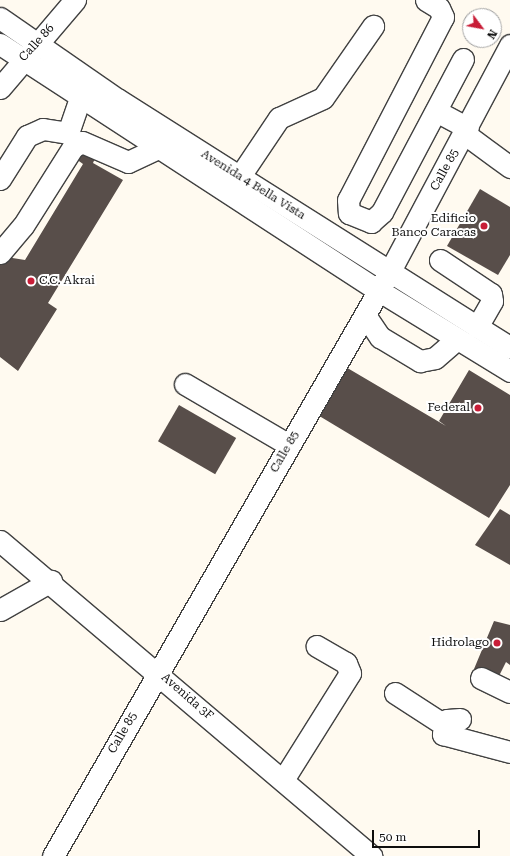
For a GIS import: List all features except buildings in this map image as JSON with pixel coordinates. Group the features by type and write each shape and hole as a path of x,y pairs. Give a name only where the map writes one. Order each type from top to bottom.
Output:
{"street":[{"name":"Calle 86","path":"0,88 28,53 75,0"},
{"path":"426,0 439,8 443,18 348,200 349,213 371,222 382,212 463,59"},
{"name":"Avenida 4 Bella Vista","path":"0,18 28,53 80,98 378,290 510,371"},
{"path":"240,176 279,118 323,98 373,26"},
{"name":"Avenida 4 Bella Vista","path":"0,44 28,53 240,176 510,347"},
{"name":"Calle 85","path":"53,856 390,270 466,131 510,45"},
{"path":"0,253 23,226 70,151 75,138 80,98"},
{"path":"436,111 466,131 510,167"},
{"path":"0,179 27,136 43,129 75,138 121,162 136,160 158,148"},
{"path":"440,260 491,294 492,301 478,327"},
{"path":"364,314 380,337 420,361 435,358 457,339"},
{"path":"185,384 289,445"},
{"name":"Avenida 3F","path":"0,541 158,672 372,856"},
{"path":"0,610 51,582"},
{"path":"284,780 350,673 346,663 316,646"},
{"path":"481,678 510,692"},
{"path":"395,693 452,722 446,737 510,752"}],"place":[{"name":"Edificio Banco Caracas","path":"484,226"},
{"name":"C.C. Akrai","path":"31,281"},
{"name":"Federal","path":"478,408"},
{"name":"Hidrolago","path":"497,643"}]}
